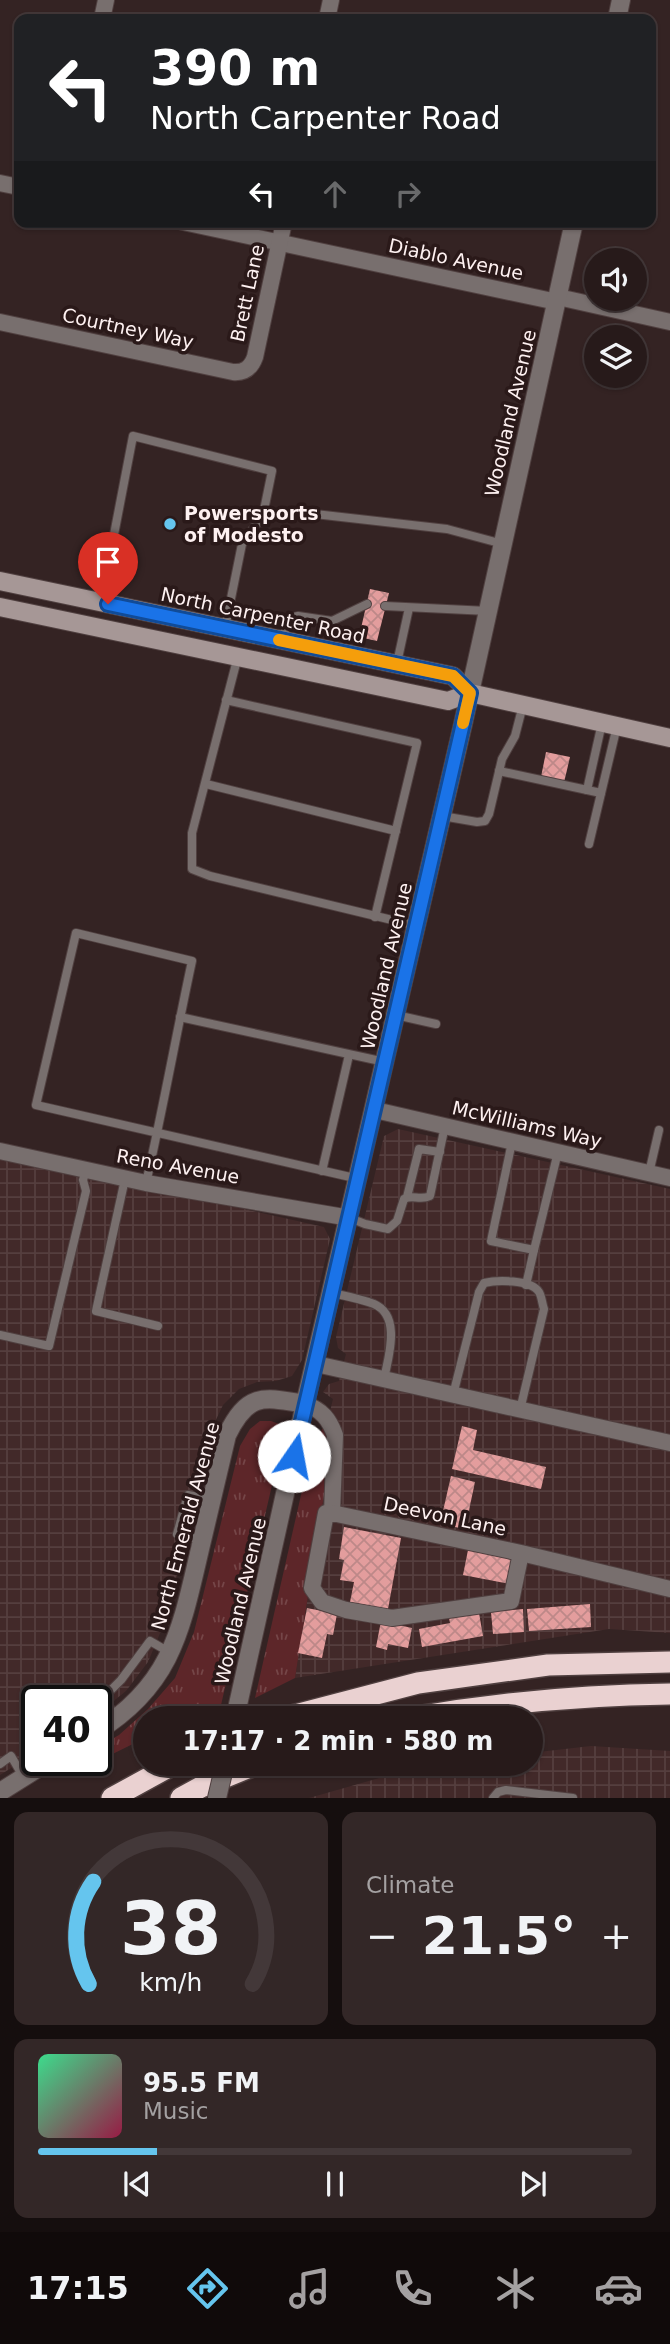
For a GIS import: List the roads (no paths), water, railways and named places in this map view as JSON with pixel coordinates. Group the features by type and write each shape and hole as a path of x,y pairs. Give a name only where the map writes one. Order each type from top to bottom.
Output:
{"highway":[{"path":"331,1706 429,1681 548,1665 670,1662"},
{"path":"479,1706 619,1695 670,1694"},
{"path":"112,1798 152,1776"},
{"path":"181,1798 230,1776"}],"main road":[{"name":"North Carpenter Road","path":"2,582 453,676 470,693 670,738"},
{"name":"North Carpenter Road","path":"0,607 448,701 470,693"},
{"path":"83,624 86,617 96,615 170,632 217,627"}],"street":[{"name":"Diablo Avenue","path":"211,228 670,322"},
{"name":"Brett Lane","path":"247,369 255,358 283,228"},
{"name":"Woodland Avenue","path":"238,1706 470,693 572,228"},
{"name":"Courtney Way","path":"0,322 233,372 247,369"},
{"name":"McWilliams Way","path":"375,1110 670,1178"},
{"name":"Reno Avenue","path":"0,1151 146,1183 350,1218"},
{"path":"316,1364 670,1443"},
{"name":"North Emerald Avenue","path":"112,1723 142,1696 172,1653 186,1610 227,1435 240,1412 259,1400 271,1398 305,1404"},
{"path":"305,1404 323,1413 331,1423 335,1435 331,1513 326,1513 312,1588 322,1602 346,1610 392,1618 511,1601 521,1553"},
{"name":"Deevon Lane","path":"331,1513 521,1553 670,1589"},
{"path":"0,1792 27,1776"},
{"path":"217,1798 222,1776"}],"lane":[{"path":"108,604 114,566 112,545 132,436 272,471 263,515 242,544 217,627"},
{"path":"306,513 447,529 503,544"},
{"path":"281,640 290,618 298,615 332,621 367,604"},
{"path":"385,606 488,611"},
{"path":"397,664 409,608"},
{"path":"238,656 192,833 192,869 209,876 417,926"},
{"path":"226,700 417,743 375,917"},
{"path":"442,816 485,821 505,751 512,744 523,705"},
{"path":"587,790 610,724"},
{"path":"589,844 601,793 610,724"},
{"path":"499,771 601,793"},
{"path":"206,784 396,831"},
{"path":"146,1183 157,1131 180,1017 192,961 76,933 36,1105 157,1131 359,1179"},
{"path":"396,1015 436,1024"},
{"path":"180,1017 386,1062"},
{"path":"322,1171 349,1055"},
{"path":"407,1197 419,1199 430,1196 445,1126"},
{"path":"649,1173 659,1130"},
{"path":"512,1142 491,1241 534,1250"},
{"path":"350,1218 388,1229 397,1221 401,1202 407,1197 419,1149 440,1152"},
{"path":"526,1284 558,1152"},
{"path":"0,1335 49,1346 86,1191 83,1181 86,1170"},
{"path":"125,1178 96,1311 158,1326"},
{"path":"453,1395 479,1292 484,1283 495,1281 526,1284 534,1286 540,1293 544,1309 520,1410"},
{"path":"332,1293 374,1304 382,1309 388,1319 391,1334 384,1379"},
{"path":"202,1540 177,1534 188,1495 212,1500"},
{"path":"117,1720 104,1697 121,1680 150,1641 172,1653"},
{"path":"0,1764 11,1756 24,1778"},
{"path":"493,1798 498,1792 506,1790 573,1798"}],"place":[{"name":"Powersports of Modesto","path":"170,524"}]}
